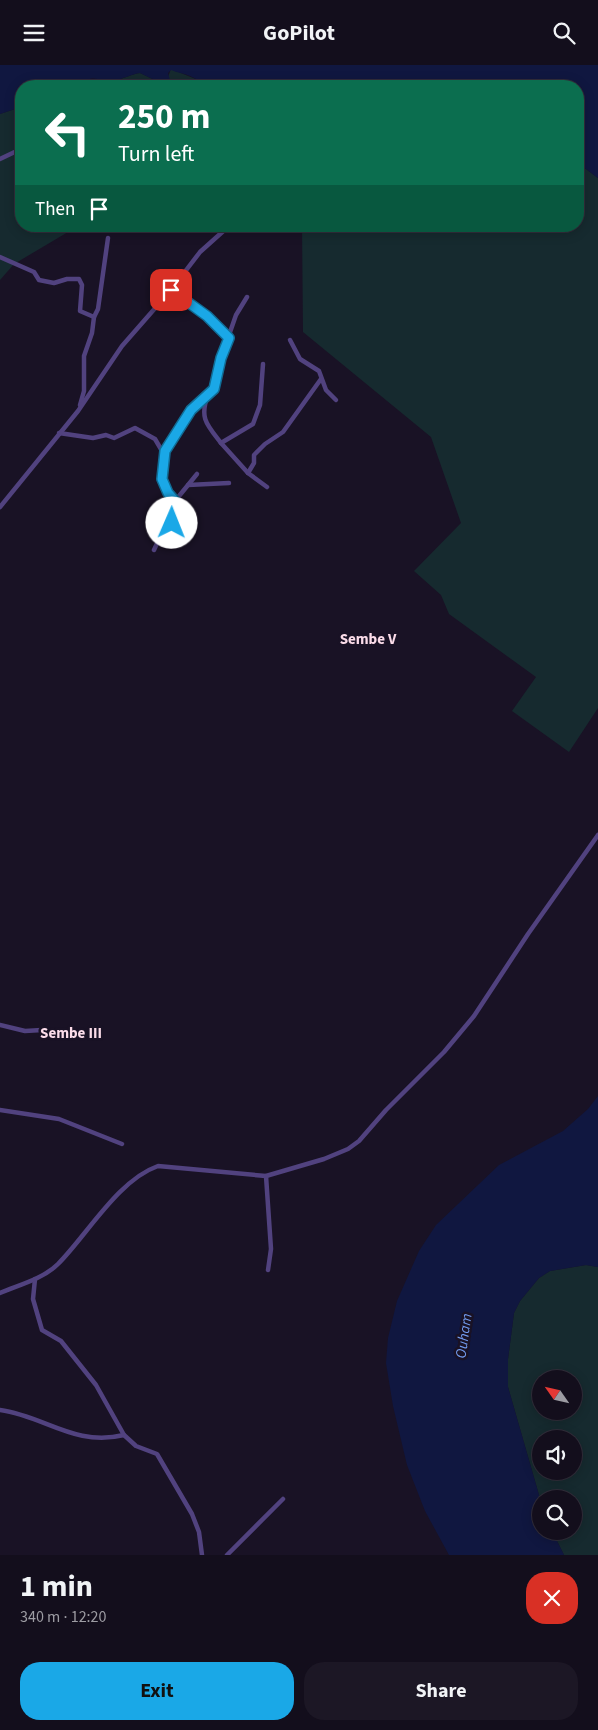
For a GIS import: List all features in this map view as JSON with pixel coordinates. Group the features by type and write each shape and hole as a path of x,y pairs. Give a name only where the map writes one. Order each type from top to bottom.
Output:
{"street":[{"path":"0,159 15,152"},
{"path":"0,507 78,411 122,346 171,290 200,252 222,232"},
{"path":"78,411 84,391 84,356 92,333 94,317 98,309 108,238"},
{"path":"0,257 34,272 40,280 54,283 67,279 78,279 82,285 80,311 94,317"},
{"path":"171,290 207,316 229,338"},
{"path":"175,501 168,493 162,479 165,451 191,410 214,389 221,358 236,315 247,297"},
{"path":"290,340 300,359 320,371 326,390 336,400"},
{"path":"221,443 253,424 260,405 263,364"},
{"path":"248,473 254,463 254,455 265,444 283,433 321,379"},
{"path":"210,392 204,405 204,421 248,473 267,487"},
{"path":"60,433 93,438 106,435 114,438 135,428 155,439 165,457"},
{"path":"154,550 160,537 172,523 175,501 197,474"},
{"path":"188,485 229,483"},
{"path":"0,1293 35,1279 57,1265 125,1188 151,1169 158,1167 266,1176 324,1159 348,1149 359,1141 386,1110 444,1052 474,1016 528,934 598,835"},
{"path":"0,1025 24,1031 42,1030"},
{"path":"0,1110 59,1119 122,1144"},
{"path":"266,1176 271,1249 268,1270"},
{"path":"35,1279 33,1299 42,1330 61,1341 96,1385 124,1435 136,1446 156,1454 192,1514 199,1532 202,1555"},
{"path":"0,1410 82,1437 108,1439 124,1435"},
{"path":"228,1555 283,1499"}],"green space":[{"path":"171,69 198,80 167,80"},
{"path":"140,73 155,80 117,80 133,74"},
{"path":"15,109 15,232 68,232 14,264 0,280 0,114"},
{"path":"584,168 598,178 598,708 569,752 512,711 536,677 449,614 441,595 414,571 461,523 431,437 303,332 302,232 584,232"},
{"path":"586,1265 598,1267 598,1555 564,1555 556,1540 582,1540 582,1490 538,1490 535,1480 582,1480 582,1430 532,1430 532,1471 508,1387 508,1359 514,1313 520,1301 539,1278 550,1271"}],"water":[{"path":"0,65 598,65 598,178 584,168 584,80 197,80 171,70 168,73 170,80 155,80 140,73 117,80 15,80 15,109 0,114"},
{"name":"Ouham","path":"598,1096 598,1267 586,1265 550,1271 539,1278 520,1301 514,1313 508,1359 508,1387 532,1471 532,1480 535,1480 538,1490 532,1490 532,1540 556,1540 564,1555 449,1555 425,1511 407,1465 393,1406 386,1363 388,1338 397,1301 419,1251 436,1225 499,1165 563,1131 588,1109"}],"district":[{"name":"Sembe V","path":"368,639"},
{"name":"Sembe III","path":"71,1033"}],"route":[{"path":"171,290 207,316 229,338 221,358 214,389 191,410 165,451 162,479 168,493 175,501 172,523"}]}
